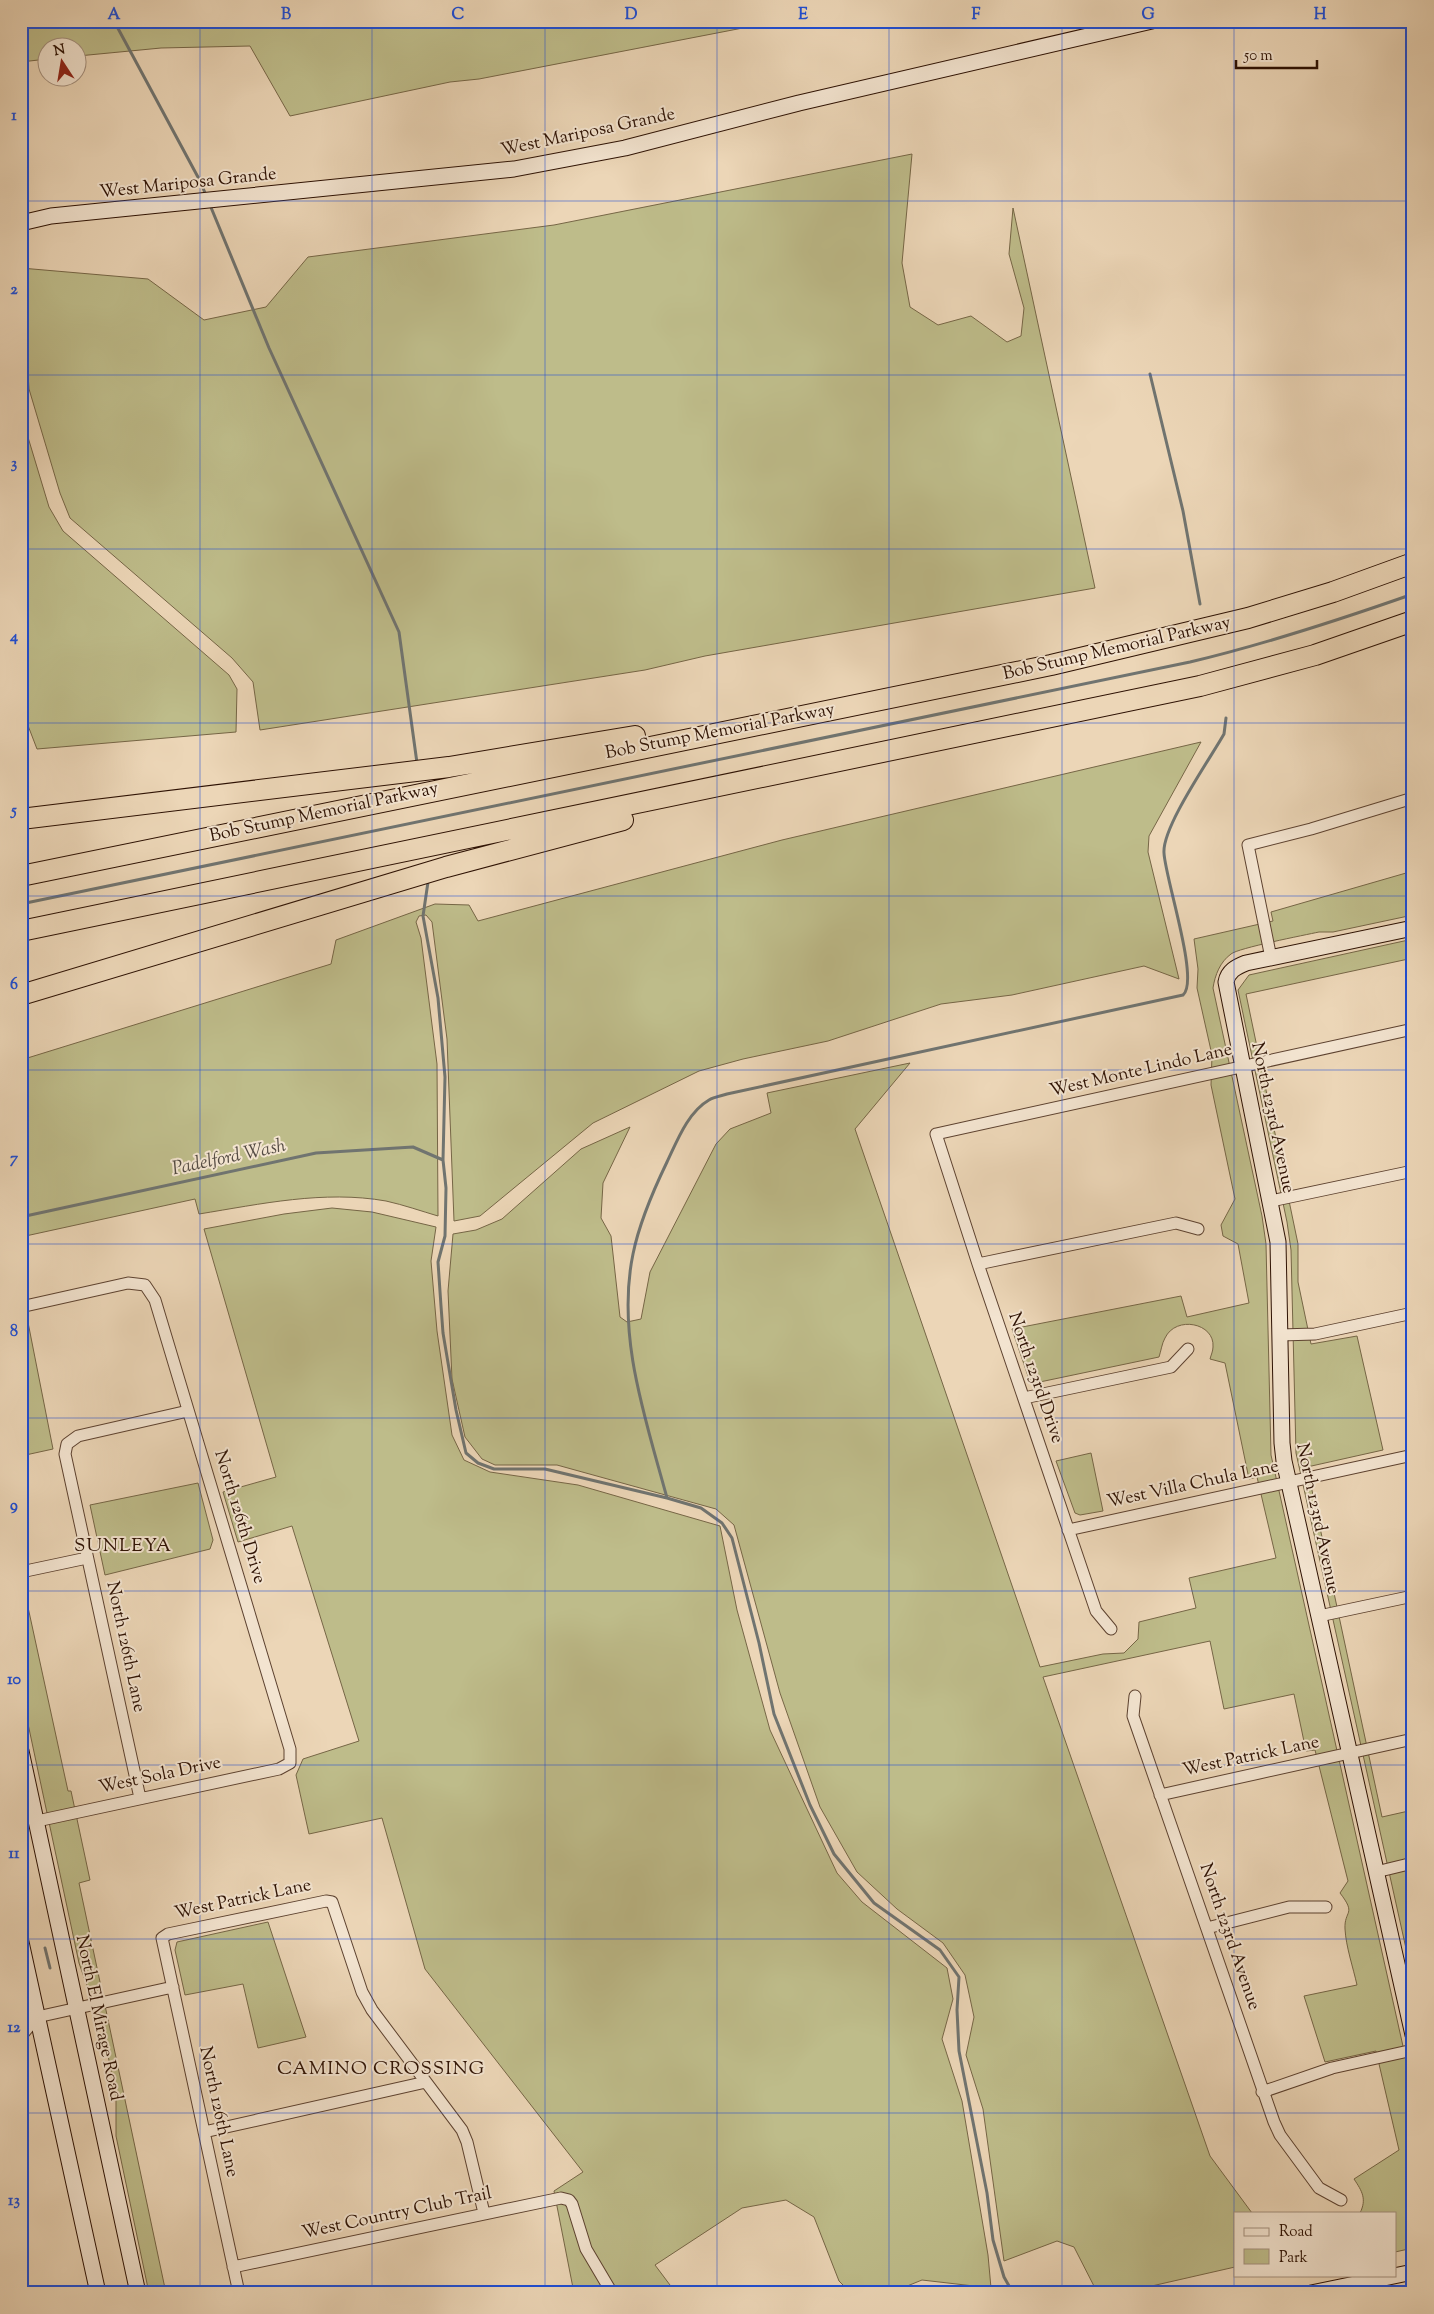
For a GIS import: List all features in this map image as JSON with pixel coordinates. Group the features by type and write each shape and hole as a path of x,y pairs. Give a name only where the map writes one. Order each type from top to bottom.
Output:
{"highway":[{"name":"Bob Stump Memorial Parkway","path":"21,876 394,798 451,777 1051,665 1221,625 1333,592 1413,563"},
{"path":"21,931 1200,686 1236,678 1341,647 1413,622"},
{"path":"21,995 446,867 598,826 1060,715"},
{"path":"21,819 393,774 451,777"}],"main road":[{"name":"West Mariposa Grande","path":"21,223 51,216 234,199 524,167 625,148 798,103 1152,21"},
{"path":"1271,958 1413,928"},
{"name":"North 123rd Avenue","path":"1271,958 1246,963 1234,968 1227,976 1226,991 1278,1242 1282,1443 1288,1482 1413,2035"},
{"name":"North El Mirage Road","path":"21,1751 138,2293"},
{"path":"21,1942 98,2293"},
{"path":"1396,2276 1413,2272"},
{"path":"1311,2293 1394,2276"}],"street":[{"path":"1271,958 1248,846 1413,798"},
{"name":"West Monte Lindo Lane","path":"936,1134 1413,1029"},
{"name":"North 123rd Drive","path":"936,1134 978,1264 1096,1611 1111,1629"},
{"path":"1271,1201 1413,1171"},
{"path":"978,1264 1176,1223 1198,1229"},
{"name":"North 126th Drive","path":"21,1309 25,1306 128,1283 146,1285 155,1300 287,1738 290,1763"},
{"path":"1280,1335 1315,1334 1413,1313"},
{"path":"1024,1398 1171,1367 1188,1349"},
{"name":"North 126th Lane","path":"140,1798 65,1454 67,1444 78,1436 188,1411"},
{"name":"West Villa Chula Lane","path":"1068,1530 1413,1455"},
{"path":"21,1572 88,1558"},
{"path":"1318,1616 1413,1596"},
{"name":"North 123rd Avenue","path":"1135,1696 1133,1716 1262,2092 1280,2135 1319,2188 1341,2200"},
{"name":"West Patrick Lane","path":"1160,1794 1413,1739"},
{"name":"West Sola Drive","path":"37,1821 279,1769 290,1763"},
{"path":"1376,1872 1413,1863"},
{"name":"West Patrick Lane","path":"162,1938 168,1934 326,1901 332,1902 366,2000 426,2082"},
{"path":"1207,1928 1290,1907 1326,1907"},
{"name":"North 126th Lane","path":"162,1938 239,2293"},
{"path":"21,2010 37,2017 173,1987"},
{"path":"21,2036 37,2017"},
{"path":"1262,2092 1332,2068 1413,2050"},
{"path":"204,2132 426,2082 464,2135 484,2214"},
{"name":"West Country Club Trail","path":"233,2267 561,2198 569,2200 572,2204 586,2249 612,2293"}],"green space":[{"path":"21,21 779,21 479,79 450,82 290,116 250,46 161,48 88,55 88,38 38,38 38,60 21,62"},
{"path":"912,154 902,263 910,307 938,325 971,316 1007,342 1021,336 1024,308 1009,254 1013,208 1095,588 705,656 645,670 260,730 253,682 232,658 70,518 60,493 29,389 21,268 148,279 204,320 266,307 308,257 554,225"},
{"path":"21,414 49,507 63,531 229,675 237,689 236,732 37,749 22,710 21,701"},
{"path":"1201,742 1149,836 1148,852 1179,979 1144,966 1012,995 941,1004 828,1041 743,1059 699,1071 593,1123 480,1216 454,1221 447,1039 432,922 426,915 419,916 416,922 421,938 437,1064 438,1216 386,1201 339,1197 292,1200 199,1214 195,1199 21,1237 21,1060 331,964 336,940 435,904 469,905 478,921 782,840"},
{"path":"1413,871 1413,915 1333,932 1319,932 1236,951 1227,957 1221,965 1213,988 1262,1216 1266,1244 1271,1455 1413,2091 1413,2248 1396,2252 1396,2212 1360,2212 1363,2195 1354,2179 1399,2150 1376,2051 1325,2062 1304,1996 1357,1985 1345,1929 1349,1909 1340,1893 1348,1881 1315,1750 1306,1751 1294,1694 1224,1709 1210,1641 1043,1677 1210,2156 1251,2212 1234,2212 1234,2267 1121,2293 1105,2293 1096,2290 1074,2247 1057,2241 1004,2261 983,2109 966,2055 974,2017 965,1975 943,1943 897,1909 857,1872 820,1807 780,1693 734,1525 716,1509 557,1465 495,1465 482,1459 465,1437 452,1379 448,1291 453,1234 476,1230 502,1219 581,1149 630,1127 603,1183 601,1218 611,1236 620,1317 627,1322 641,1319 650,1272 716,1144 730,1129 771,1113 767,1093 910,1063 855,1129 1040,1667 1103,1654 1124,1653 1138,1639 1139,1622 1196,1608 1189,1578 1276,1558 1257,1477 1249,1479 1225,1363 1210,1359 1213,1347 1212,1339 1208,1332 1194,1325 1186,1324 1177,1326 1170,1331 1164,1340 1159,1357 1035,1383 1029,1379 1012,1329 1181,1296 1187,1317 1249,1303 1238,1244 1223,1236 1221,1225 1235,1199 1211,1085 1212,1055 1197,988 1198,969 1194,939 1273,921 1271,912"},
{"path":"1413,939 1413,958 1246,994 1298,1244 1298,1282 1311,1344 1357,1336 1383,1450 1307,1467 1382,1817 1413,1810 1413,1980 1296,1453 1291,1250 1287,1222 1238,990 1249,975"},
{"path":"332,1208 372,1212 436,1227 431,1261 437,1331 452,1435 464,1460 490,1472 578,1485 720,1526 737,1610 770,1730 837,1873 862,1902 947,1968 953,1999 942,2039 962,2101 988,2255 991,2288 922,2280 890,2293 851,2293 839,2281 814,2217 786,2200 742,2208 655,2265 676,2293 574,2293 554,2191 583,2172 425,1969 382,1818 309,1834 296,1775 303,1759 359,1741 292,1526 238,1542 223,1492 276,1477 204,1229 284,1214"},
{"path":"21,1297 23,1297 53,1449 21,1456"},
{"path":"1091,1453 1103,1511 1080,1515 1075,1513 1056,1461"},
{"path":"198,1483 213,1540 210,1549 105,1575 90,1505"},
{"path":"21,1575 68,1791 71,1791 90,1880 79,1883 166,2293 149,2293 116,2136 116,2095 103,2031 79,1963 21,1691"},
{"path":"268,1922 306,2037 258,2048 243,1984 185,1995 175,1950 177,1942"}],"waterway":[{"path":"114,21 206,195"},
{"path":"210,205 269,348 399,632 417,763"},
{"path":"1150,374 1183,511 1200,604"},
{"path":"21,904 1190,662 1302,631 1413,594"},
{"path":"667,1498 636,1378 628,1316 629,1285 633,1254 643,1219 662,1172 689,1119 702,1105 715,1097 1183,995 1187,986 1185,951 1166,866 1165,841 1178,811 1224,734 1226,718"},
{"path":"428,882 423,916 438,998 445,1077 443,1160 446,1188 445,1236 438,1262 443,1333 456,1410 466,1453 478,1463 494,1469 545,1469 701,1508 722,1523 732,1538 759,1643 774,1714 810,1805 834,1854 874,1903 940,1950 959,1977 957,2010 959,2051 987,2193 993,2240 1004,2277 1013,2293"},
{"name":"Padelford Wash","path":"21,1217 316,1153 413,1147 443,1160"},
{"path":"45,1948 50,1968"}],"district":[{"name":"SUNLEYA","path":"123,1546"},
{"name":"CAMINO CROSSING","path":"381,2069"}]}
